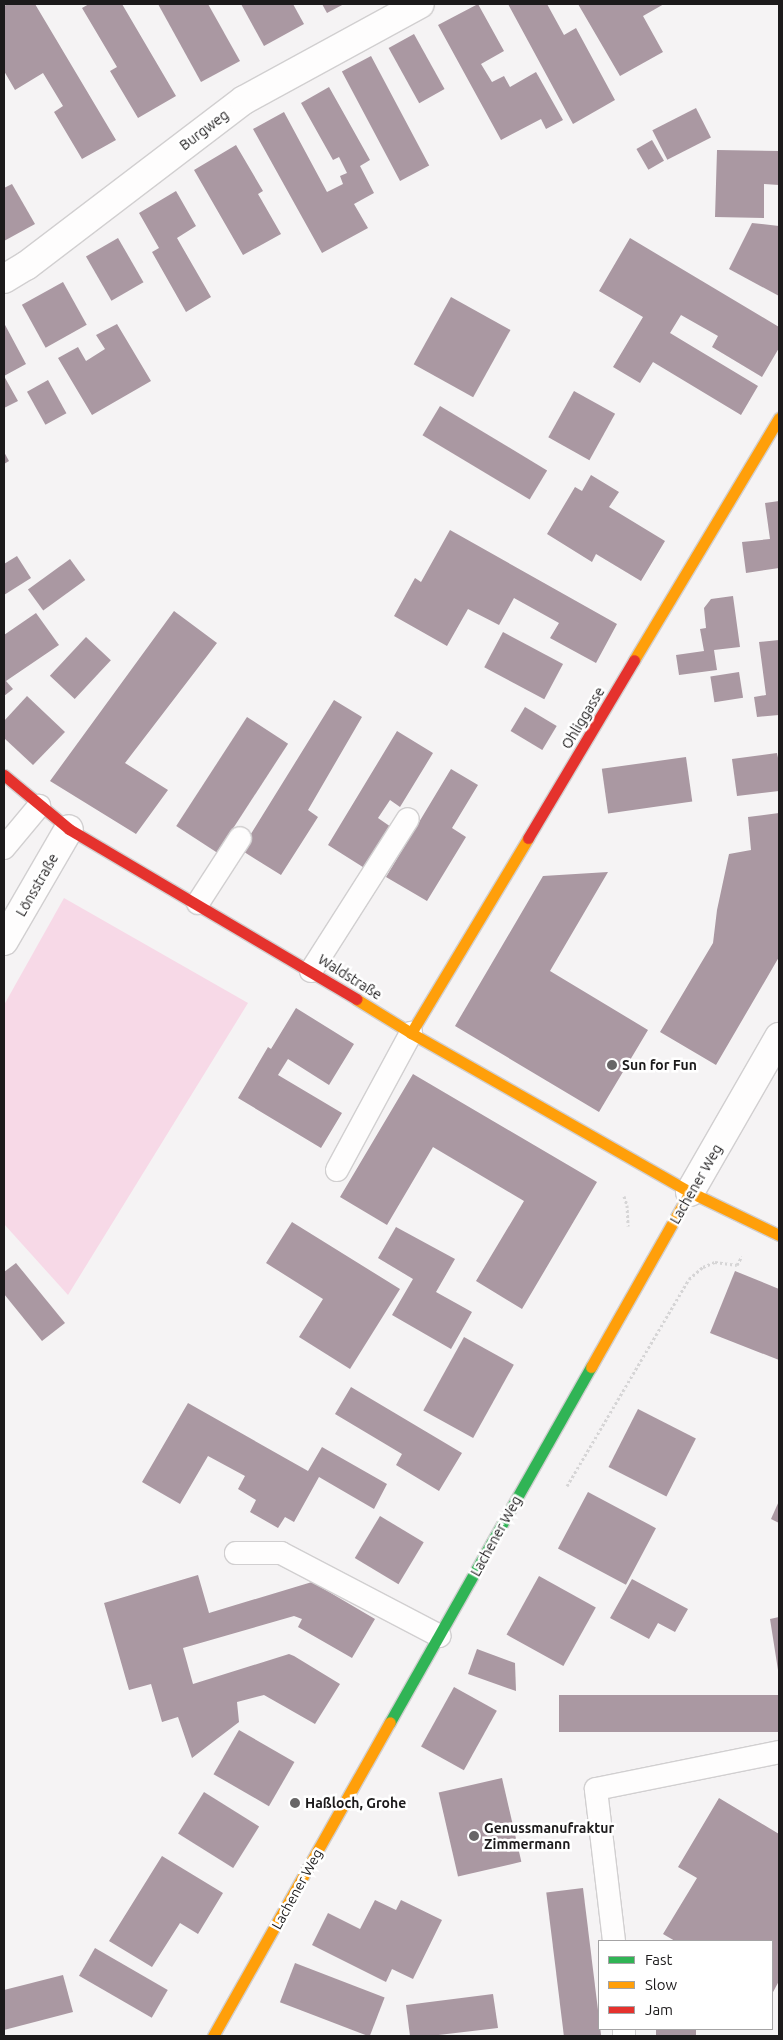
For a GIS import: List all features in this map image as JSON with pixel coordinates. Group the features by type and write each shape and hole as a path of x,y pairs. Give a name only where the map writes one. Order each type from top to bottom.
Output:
{"main road":[{"name":"Ohliggasse","path":"411,1033 779,418"},
{"name":"Waldstraße","path":"4,774 39,806 69,829 198,903 411,1033 690,1192 779,1235"},
{"name":"Lachener Weg","path":"214,2036 690,1192"}],"street":[{"name":"Burgweg","path":"4,279 33,260 244,100 420,4"},
{"name":"Lönsstraße","path":"4,941 69,829"},
{"name":"Lachener Weg","path":"690,1192 779,1037"}],"lane":[{"path":"4,848 39,806"},
{"path":"311,971 408,819"},
{"path":"198,903 240,838"},
{"path":"337,1170 411,1033"},
{"path":"236,1553 280,1553 440,1636"},
{"path":"614,1940 596,1789 779,1752"}],"path":[{"path":"565,1491 689,1279 703,1267 714,1262 737,1265 759,1226"}],"shaded area":[{"path":"64,898 248,1003 68,1295 4,1224 4,1005"}],"building":[{"path":"8,4 35,4 116,140 82,159 54,112 63,106 43,73 15,90 4,71 4,6"},
{"path":"89,4 122,4 176,96 138,118 110,71 117,67 82,8"},
{"path":"158,4 208,4 240,61 201,82"},
{"path":"241,4 293,4 304,24 264,46"},
{"path":"322,4 344,4 327,13"},
{"path":"478,4 504,51 481,64 492,82 504,76 510,87 536,72 563,120 546,129 541,119 501,140 438,25"},
{"path":"508,4 547,4 564,35 576,28 615,100 573,124"},
{"path":"578,4 664,4 643,16 663,52 620,76"},
{"path":"414,34 445,89 419,103 389,48"},
{"path":"371,56 429,165 400,181 342,71"},
{"path":"329,87 370,160 360,166 374,193 354,204 368,228 322,253 253,129 284,112 327,192 343,184 340,176 347,173 339,157 333,160 301,103"},
{"path":"696,108 711,137 667,160 652,130"},
{"path":"652,140 664,161 648,170 636,149"},
{"path":"236,145 263,191 258,194 281,234 243,255 194,170"},
{"path":"717,150 779,151 779,185 764,184 764,218 715,217"},
{"path":"12,184 35,224 4,241 4,188"},
{"path":"176,191 196,226 177,238 211,297 186,312 152,252 159,248 139,213"},
{"path":"752,223 779,226 779,296 729,269"},
{"path":"118,238 144,282 111,301 86,256"},
{"path":"630,238 779,327 779,348 762,377 712,347 718,336 681,315 670,333 758,386 741,415 653,362 640,383 613,367 643,317 599,291"},
{"path":"63,282 87,325 46,348 22,305"},
{"path":"451,297 510,330 473,397 414,364"},
{"path":"4,323 26,364 4,376"},
{"path":"117,324 151,381 92,415 58,358 78,347 86,361 105,349 96,335"},
{"path":"4,376 18,401 4,408"},
{"path":"48,380 66,413 45,425 27,392"},
{"path":"574,391 615,414 589,460 548,437"},
{"path":"440,406 547,470 530,500 422,435"},
{"path":"4,452 9,461 4,464"},
{"path":"591,475 619,492 609,507 665,541 641,581 596,554 592,562 547,534 575,487 582,491"},
{"path":"779,501 779,568 746,573 742,542 770,539 765,503"},
{"path":"450,530 617,624 596,663 550,638 559,623 514,598 499,625 468,609 447,646 394,616 415,578 421,582"},
{"path":"17,556 31,578 4,595 4,564"},
{"path":"70,559 85,580 43,611 28,590"},
{"path":"733,596 740,647 714,650 717,670 679,675 676,655 704,651 700,629 706,628 704,608 711,599"},
{"path":"174,611 217,643 125,763 168,790 136,834 50,781"},
{"path":"36,613 59,645 6,681 13,689 4,696 4,635"},
{"path":"503,632 563,664 544,699 484,667"},
{"path":"86,637 111,660 75,699 50,676"},
{"path":"779,640 779,715 757,717 754,697 766,695 759,642"},
{"path":"739,672 743,698 714,702 710,677"},
{"path":"27,696 65,732 33,765 4,738 4,721"},
{"path":"334,700 362,717 308,810 318,817 281,875 241,850"},
{"path":"525,707 557,726 542,750 511,731"},
{"path":"247,717 288,744 217,853 176,826"},
{"path":"397,731 433,753 400,807 390,800 378,818 391,827 366,869 328,845"},
{"path":"777,753 779,791 737,796 732,759"},
{"path":"686,757 692,802 608,813 602,769"},
{"path":"451,769 478,785 452,828 466,837 427,901 386,877"},
{"path":"779,813 779,957 716,1065 660,1032 713,943 717,910 729,854 751,850 748,817"},
{"path":"608,872 550,971 648,1030 599,1112 455,1026 543,876"},
{"path":"296,1008 354,1044 329,1085 288,1059 278,1075 342,1113 321,1148 238,1098 268,1047 271,1049"},
{"path":"413,1074 597,1182 522,1309 476,1281 524,1201 433,1147 387,1225 340,1197"},
{"path":"292,1222 400,1289 350,1369 299,1337 323,1299 266,1263"},
{"path":"396,1227 455,1259 436,1292 472,1312 451,1349 392,1315 413,1279 378,1258"},
{"path":"16,1263 65,1323 42,1341 4,1294 4,1272"},
{"path":"735,1271 779,1289 779,1360 710,1333"},
{"path":"464,1337 514,1365 473,1438 423,1410"},
{"path":"351,1387 462,1453 439,1491 396,1465 402,1454 335,1414"},
{"path":"188,1403 308,1471 322,1447 387,1484 374,1509 319,1477 294,1522 285,1517 278,1528 250,1512 256,1500 238,1489 245,1476 208,1456 180,1504 142,1482"},
{"path":"638,1409 696,1439 666,1496 608,1467"},
{"path":"588,1492 656,1528 626,1585 558,1549"},
{"path":"779,1501 779,1523 771,1519"},
{"path":"380,1516 424,1542 398,1584 355,1558"},
{"path":"198,1575 209,1613 312,1582 375,1619 352,1658 298,1627 302,1619 294,1616 183,1648 193,1684 289,1654 294,1656 340,1684 315,1724 264,1695 237,1702 239,1722 192,1758 178,1717 162,1722 151,1684 129,1690 104,1603"},
{"path":"539,1576 596,1608 563,1666 507,1635"},
{"path":"632,1579 688,1609 675,1632 658,1623 649,1639 610,1618"},
{"path":"779,1617 779,1670 778,1670 770,1619"},
{"path":"477,1649 515,1663 516,1691 468,1674"},
{"path":"454,1687 497,1711 464,1770 421,1746"},
{"path":"559,1695 779,1695 779,1732 559,1732"},
{"path":"239,1730 294,1762 269,1806 214,1774"},
{"path":"502,1778 521,1862 458,1876 439,1793"},
{"path":"204,1792 259,1826 233,1868 178,1834"},
{"path":"719,1798 779,1834 779,1981 773,1992 773,1940 673,1940 663,1934 697,1878 678,1867"},
{"path":"162,1856 223,1893 198,1934 180,1923 152,1967 109,1941"},
{"path":"583,1888 598,2010 598,2030 600,2030 601,2036 564,2036 546,1893"},
{"path":"375,1900 396,1910 401,1900 442,1920 413,1979 392,1969 386,1982 312,1945 328,1913 360,1929"},
{"path":"95,1948 168,1990 152,2018 79,1976"},
{"path":"295,1963 385,1997 370,2036 280,2002"},
{"path":"63,1975 73,2012 4,2030 4,1990"},
{"path":"493,1994 498,2028 430,2036 410,2036 406,2005"},
{"path":"656,2030 696,2030 696,2036 656,2036"}],"traffic: fast":[{"path":"390,1722 591,1367"}],"traffic: slow":[{"path":"634,660 779,418"},
{"path":"411,1033 528,838"},
{"path":"356,999 411,1033 690,1192 779,1235"},
{"path":"591,1367 690,1192"},
{"path":"213,2036 390,1722"}],"traffic: jam":[{"path":"528,838 634,660"},
{"path":"4,775 69,829 356,999"}],"place":[{"name":"Sun for Fun","path":"612,1065"},
{"name":"Haßloch, Grohe","path":"295,1803"},
{"name":"Genussmanufraktur Zimmermann","path":"474,1836"}]}
